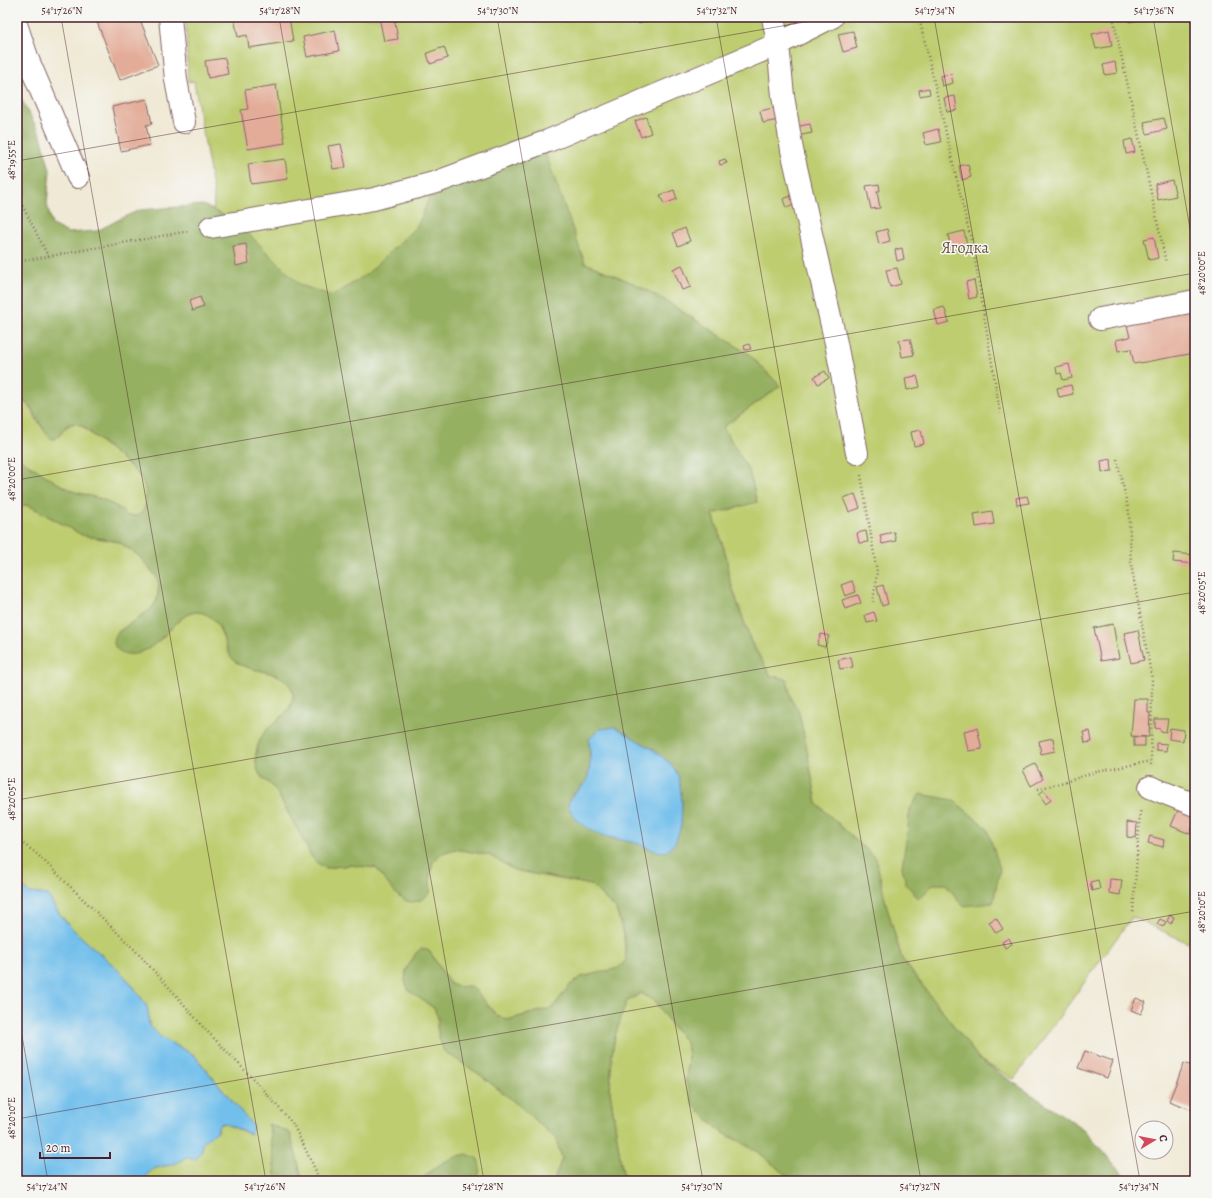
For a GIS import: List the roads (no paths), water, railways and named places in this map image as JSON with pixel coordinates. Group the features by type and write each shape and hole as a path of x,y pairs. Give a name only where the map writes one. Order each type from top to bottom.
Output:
{"lane":[{"path":"170,17 176,80 184,122"},
{"path":"773,17 792,150 836,343 857,453"},
{"path":"211,227 374,199 437,182 548,141 778,44 832,17"},
{"path":"17,27 28,60 78,177"},
{"path":"1100,319 1195,301"},
{"path":"1150,787 1195,805"}],"water":[{"path":"615,727 654,750 672,765 679,777 682,802 681,827 675,843 666,852 655,851 639,844 608,837 592,831 576,820 568,806 573,795 584,785 588,777 590,760 589,739 600,729"},
{"path":"17,883 29,893 48,895 66,922 125,977 146,1005 149,1025 162,1038 194,1055 253,1126 251,1134 223,1123 218,1126 218,1131 202,1142 202,1151 195,1160 186,1157 177,1163 154,1169 144,1181 17,1181"}],"park label":[{"name":"Ягодка","path":"965,248"}]}
